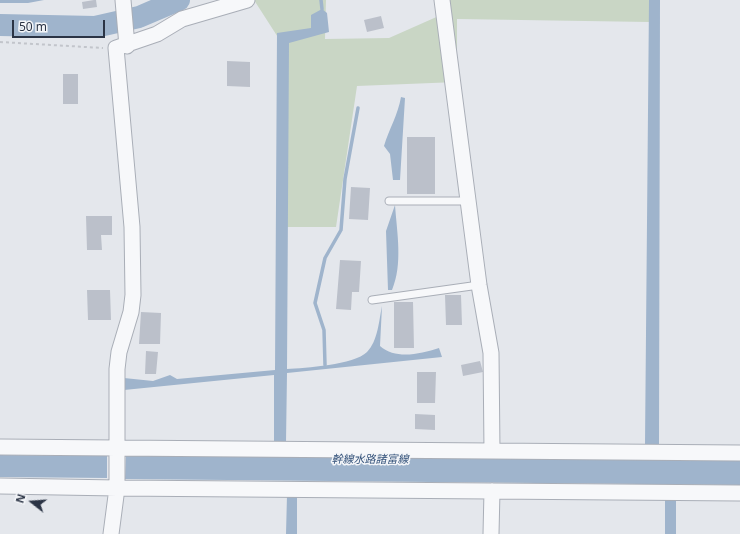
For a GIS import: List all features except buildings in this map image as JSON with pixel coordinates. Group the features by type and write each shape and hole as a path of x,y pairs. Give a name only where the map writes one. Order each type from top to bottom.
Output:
{"street":[{"path":"111,534 117,468 117,369 119,352 132,312 133,295 132,227 122,47 123,0"},
{"path":"122,47 157,34 182,19 247,0"},
{"path":"442,0 479,285 491,353 492,451"},
{"path":"0,447 117,468 492,491 740,493"},
{"path":"0,486 117,468 492,451 740,453"},
{"path":"491,534 492,491"}],"lane":[{"path":"389,201 469,201"},
{"path":"372,300 479,285"}],"path":[{"path":"0,42 122,47"}],"green space":[{"path":"254,0 326,0 325,39 389,38 450,11 450,0 649,0 649,22 457,19 457,82 357,86 336,227 282,227 281,42"}],"water":[{"path":"0,0 44,0 28,3 0,3"},
{"path":"649,0 660,0 659,444 645,444"},
{"path":"322,9 327,13 329,32 289,43 287,369 341,363 361,356 367,352 374,342 378,330 382,306 380,346 393,353 401,354 416,354 439,348 442,357 287,373 286,442 274,441 274,375 124,390 124,378 153,381 170,375 177,379 275,370 277,33 311,28 311,15"},
{"path":"401,97 405,98 400,180 393,180 390,154 384,146 398,110"},
{"path":"395,205 398,237 398,259 392,290 388,290 386,231"},
{"name":"幹線水路諸富線","path":"126,454 740,460 740,485 125,479"},
{"path":"0,455 107,456 107,478 0,477"},
{"path":"297,494 297,534 286,534 287,495"},
{"path":"676,498 676,534 665,534 665,499"}],"waterway":[{"path":"0,25 95,27 139,17 179,0"},
{"path":"321,0 322,9"},
{"path":"325,365 324,330 315,303 325,258 341,230 345,179 358,108"}]}
